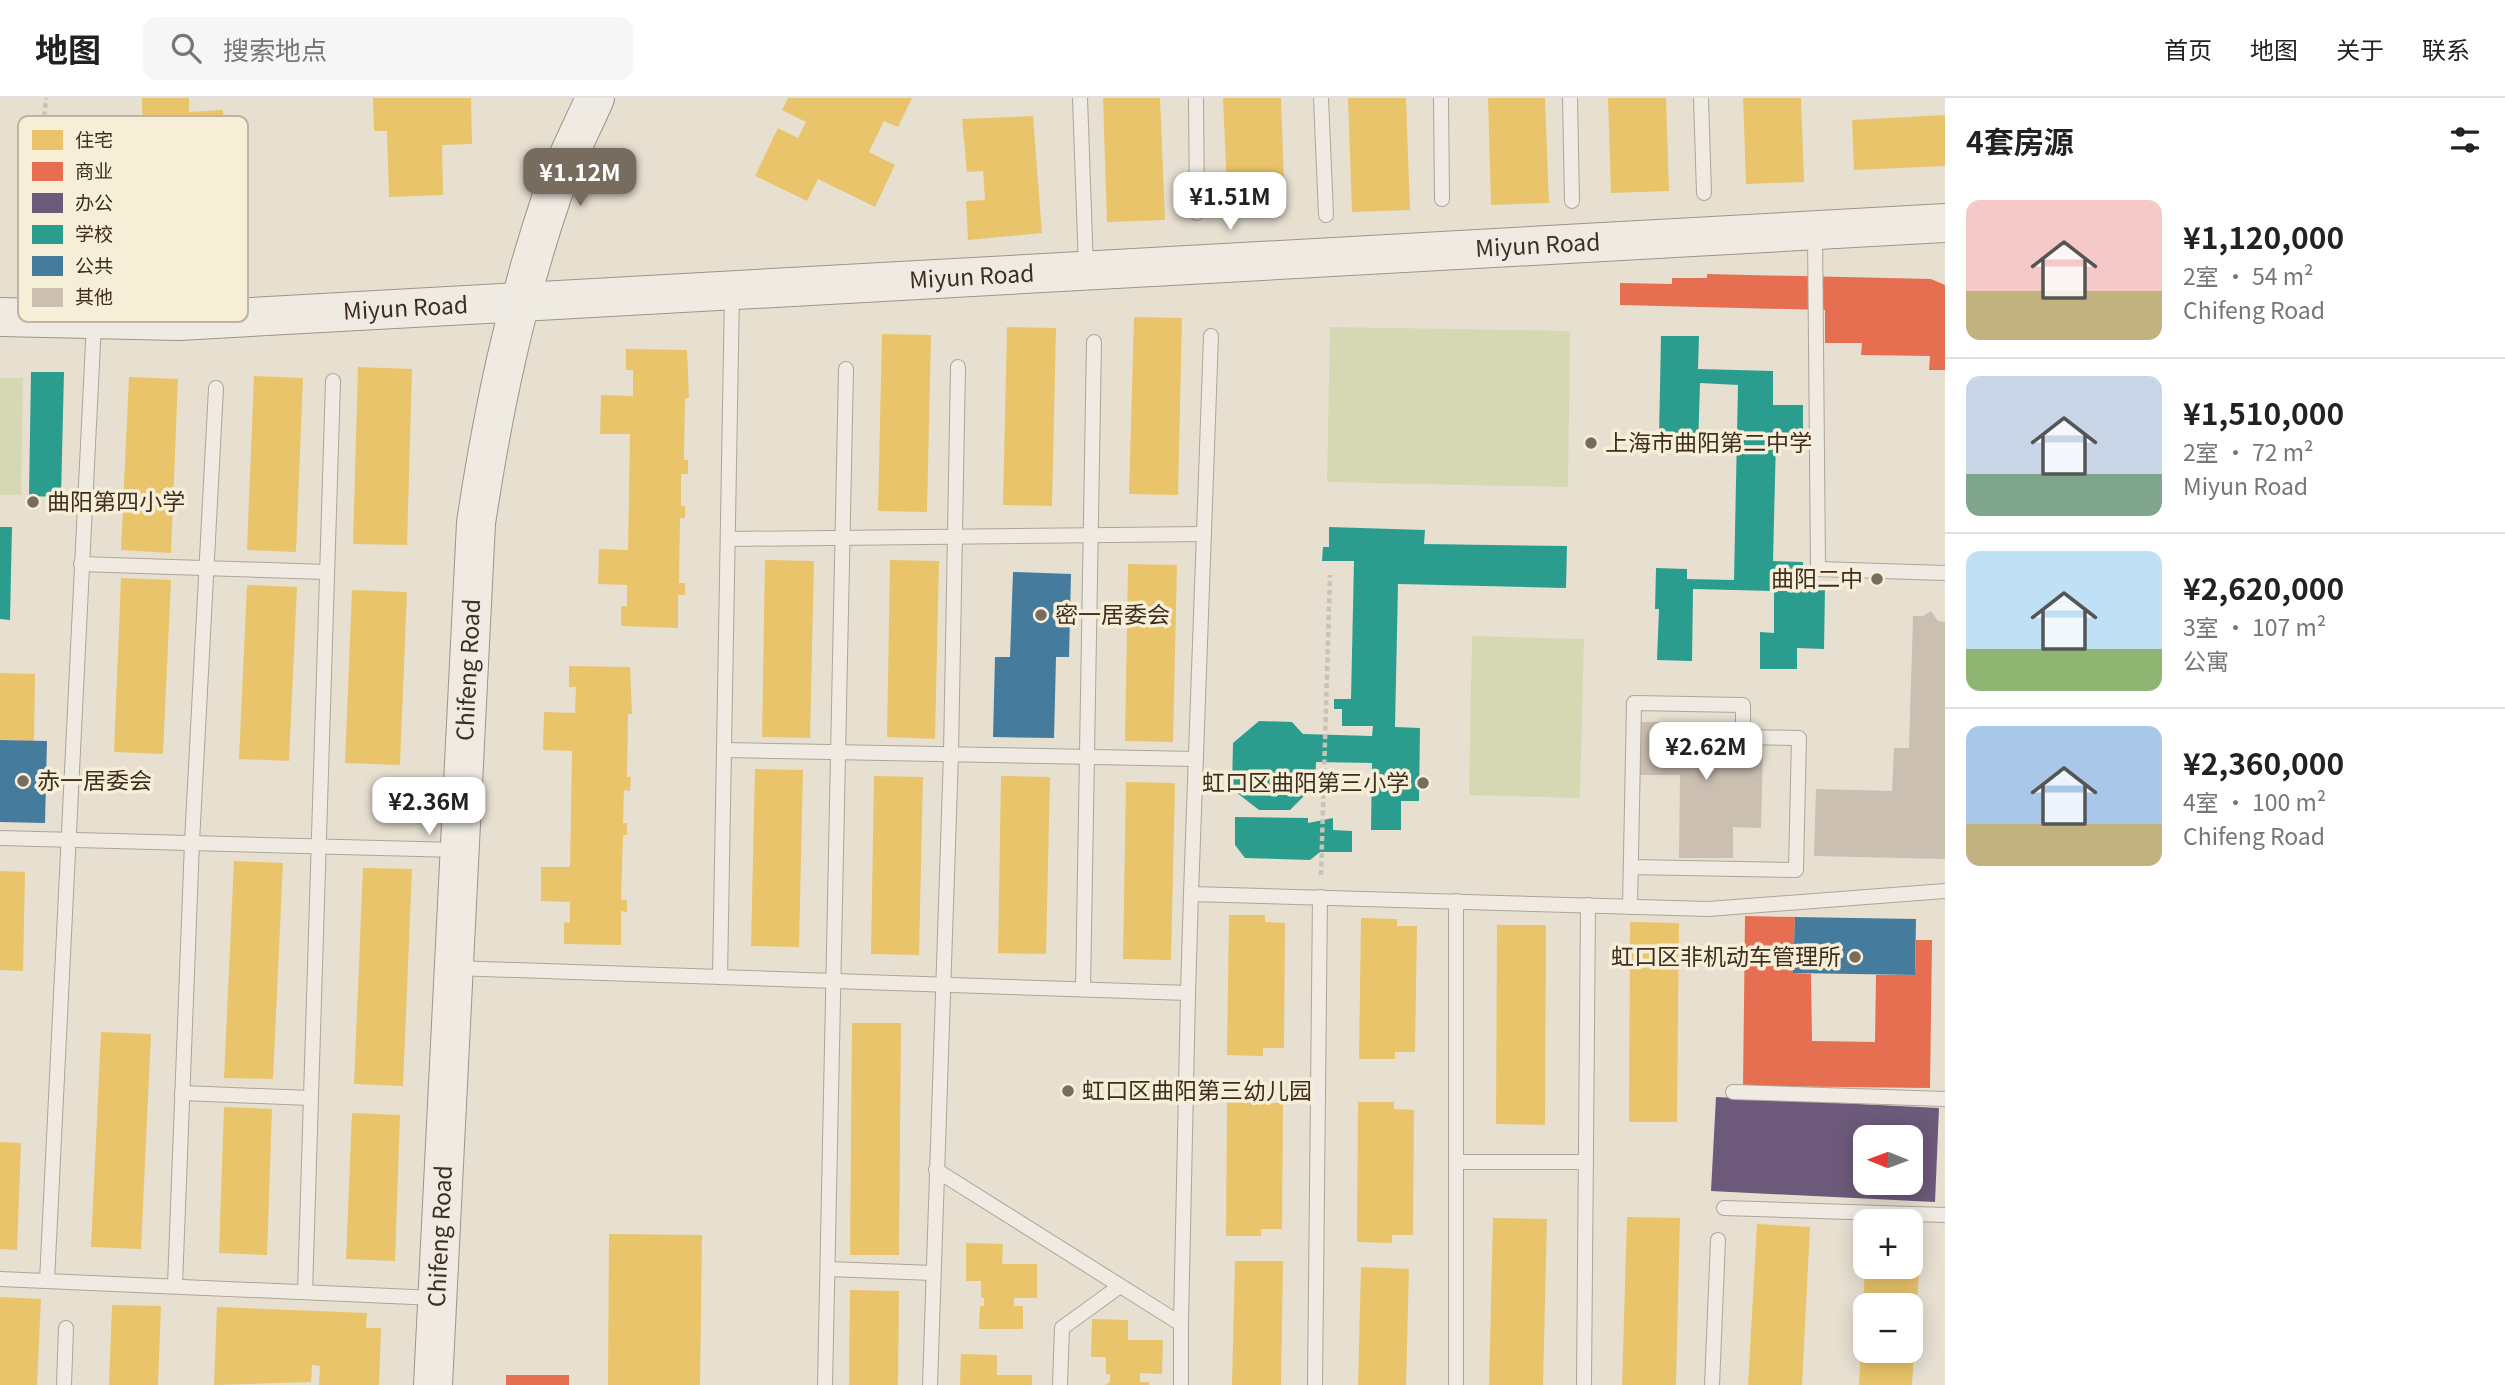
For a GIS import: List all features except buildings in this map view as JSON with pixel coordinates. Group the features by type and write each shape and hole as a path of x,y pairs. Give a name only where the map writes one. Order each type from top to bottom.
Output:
{"street":[{"name":"Chifeng Road","path":"433,1385 476,523 493,408 519,301 553,193 595,98"},
{"name":"Miyun Road","path":"248,317 1945,223"}],"lane":[{"path":"1080,98 1086,270"},
{"path":"1196,98 1197,213"},
{"path":"1321,98 1326,215"},
{"path":"1441,98 1442,199"},
{"path":"1570,98 1572,201"},
{"path":"1701,98 1704,193"},
{"path":"1815,230 1818,569 1945,573"},
{"path":"720,977 732,289"},
{"path":"47,1281 94,322"},
{"path":"1181,1385 1188,993 1211,336"},
{"path":"1083,989 1094,342"},
{"path":"930,1385 941,985 951,754 958,368"},
{"path":"825,1385 846,369"},
{"path":"305,1292 333,381"},
{"path":"175,1285 192,842 216,388"},
{"path":"727,539 1204,534"},
{"path":"81,564 327,572"},
{"path":"1630,907 1634,704 1743,705 1743,737 1799,738 1796,870 1631,867"},
{"path":"724,750 1196,759"},
{"path":"0,838 458,850"},
{"path":"1191,894 1708,909 1945,891"},
{"path":"1315,1385 1320,897"},
{"path":"1456,901 1456,1385"},
{"path":"1584,1385 1588,905"},
{"path":"452,968 1188,993"},
{"path":"1733,1092 1945,1099"},
{"path":"183,1093 310,1098"},
{"path":"1456,1162 1586,1162"},
{"path":"936,1170 1181,1324"},
{"path":"1724,1208 1945,1215"},
{"path":"1712,1385 1718,1240"},
{"path":"828,1269 933,1273"},
{"path":"0,1279 437,1298"},
{"path":"1060,1385 1062,1328 1120,1286"},
{"path":"64,1385 66,1328"}],"path":[{"path":"45,116 47,98"},
{"path":"1320,897 1330,575"}],"green space":[{"path":"1330,327 1570,331 1568,487 1327,482"},
{"path":"0,378 23,378 21,495 0,495"},
{"path":"1472,636 1584,639 1580,798 1469,795"}],"place":[{"name":"上海市曲阳第二中学","path":"1591,443"},
{"name":"曲阳第四小学","path":"33,502"},
{"name":"曲阳二中","path":"1877,579"},
{"name":"密一居委会","path":"1041,615"},
{"name":"赤一居委会","path":"23,781"},
{"name":"虹口区曲阳第三小学","path":"1423,783"},
{"name":"虹口区非机动车管理所","path":"1855,957"},
{"name":"虹口区曲阳第三幼儿园","path":"1068,1091"}]}
